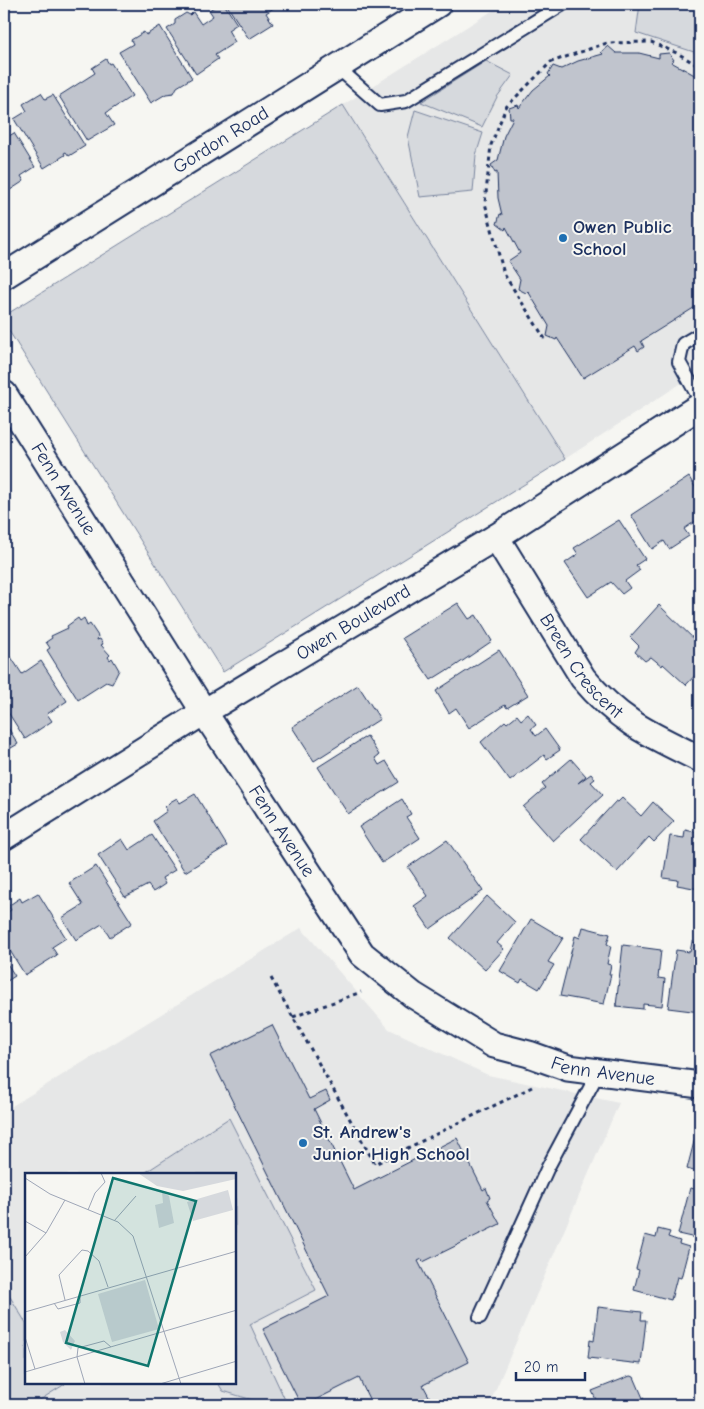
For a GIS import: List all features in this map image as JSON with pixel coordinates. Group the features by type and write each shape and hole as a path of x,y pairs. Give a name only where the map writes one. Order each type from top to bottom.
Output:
{"street":[{"name":"Gordon Road","path":"4,276 438,4"},
{"name":"Fenn Avenue","path":"4,394 204,712 362,954 426,1004 494,1045 529,1054 568,1068 700,1084"},
{"name":"Owen Boulevard","path":"4,837 204,712 496,537 700,406"},
{"name":"Breen Crescent","path":"496,537 583,678 599,697 628,722 700,759"}],"lane":[{"path":"337,68 380,105 406,101 563,4"},
{"path":"700,334 684,344 679,362 700,400"},
{"path":"480,1317 548,1167 598,1073"}],"path":[{"path":"545,339 504,274 486,203 491,145 506,107 551,62 607,44 651,42 679,54 700,67"},
{"path":"271,978 374,1164 532,1087"},
{"path":"293,1017 361,992"}],"shaded area":[{"name":"Owen Public School","path":"503,4 700,4 700,371 565,459 343,105"},
{"path":"640,4 700,4 700,49 697,53 636,33"},
{"path":"486,61 513,75 497,97 482,127 421,102"},
{"path":"343,105 565,459 223,672 4,323 4,316"},
{"path":"415,110 483,133 476,155 473,192 420,197 408,137"},
{"name":"St. Andrew's Junior High School","path":"301,928 389,1029 488,1075 619,1103 489,1405 4,1405 4,1111"},
{"path":"229,1118 316,1290 250,1324 286,1402 273,1404 256,1401 223,1391 219,1384 236,1384 236,1173 145,1173"},
{"path":"4,1287 25,1321 25,1384 65,1384 32,1405 4,1405"}],"building":[{"path":"219,4 224,4 237,24 228,30 235,42 215,55 218,59 196,74 167,29 175,24 175,20 186,13 190,15 193,12 201,24 213,16 209,10"},
{"path":"226,4 280,4 266,13 273,24 249,39"},
{"path":"160,26 192,78 177,87 174,93 166,94 151,103 119,52 133,44 131,40 144,32 146,35"},
{"path":"608,46 616,53 639,53 659,58 659,54 669,53 674,60 671,62 700,78 700,304 641,341 644,347 638,351 635,346 583,378 557,338 556,340 547,336 549,326 528,291 526,293 518,289 520,279 508,261 520,253 506,227 505,230 497,224 500,214 502,215 498,198 497,172 495,173 491,165 498,160 504,136 513,118 510,118 509,108 518,105 519,108 533,90 550,76 548,74 553,66 561,69 578,61 603,54 601,52"},
{"path":"106,59 109,64 111,63 132,96 106,113 114,125 87,141 59,96 95,73 92,68"},
{"path":"41,93 45,99 53,95 85,146 69,156 66,152 64,153 65,155 44,168 14,119 27,111 23,104"},
{"path":"14,133 35,167 21,176 24,181 4,194 4,139"},
{"path":"689,477 700,495 700,518 684,529 689,536 669,549 664,541 652,549 631,515"},
{"path":"4,495 10,505 4,509"},
{"path":"619,520 645,559 636,565 640,570 625,581 630,588 622,594 611,582 588,597 565,563 578,554 574,548"},
{"path":"458,603 469,619 476,615 492,641 448,671 431,680 402,638"},
{"path":"659,605 700,645 700,670 686,685 663,664 662,666 651,657 645,661 635,652 639,646 630,637"},
{"path":"78,618 80,621 84,618 87,626 90,624 98,636 97,640 100,639 103,644 101,645 110,655 108,657 110,660 112,658 119,670 112,684 106,682 78,700 47,650 50,648 46,642 52,638 51,636 68,628 67,626"},
{"path":"499,650 528,695 507,708 505,705 469,728 456,708 449,713 436,691"},
{"path":"11,657 22,674 41,661 67,701 47,714 52,721 25,739 4,706 4,700 8,697 4,691 4,661"},
{"path":"358,685 380,719 314,761 292,727"},
{"path":"528,714 536,725 531,729 536,736 545,729 560,750 547,759 544,755 510,781 481,742 505,721 507,723 517,715 521,720"},
{"path":"4,721 18,744 4,752"},
{"path":"367,736 379,755 375,758 379,765 386,761 399,782 348,814 318,767"},
{"path":"571,759 586,776 578,783 591,774 595,779 591,782 603,795 553,841 523,807 545,788 542,784"},
{"path":"195,794 227,846 185,872 153,821 167,811 165,807 170,802 177,798 180,803"},
{"path":"622,798 641,816 653,802 674,821 654,842 649,837 617,872 581,839 616,801 618,802"},
{"path":"402,799 411,814 406,817 420,838 382,863 359,827"},
{"path":"685,830 700,833 699,889 677,885 678,880 663,878 670,836 684,838"},
{"path":"152,835 175,870 162,878 165,884 153,892 148,885 125,897 98,855 122,839 129,850"},
{"path":"447,840 483,891 430,929 414,906 428,896 408,867"},
{"path":"96,866 132,923 110,937 102,924 76,940 62,918 83,905 69,883"},
{"path":"38,893 66,938 52,947 57,955 25,975 4,941 4,914 11,910 8,906 20,898 22,902"},
{"path":"487,896 515,922 497,943 504,949 485,970 450,938"},
{"path":"531,919 563,938 548,962 554,965 539,989 522,979 520,983 500,971"},
{"path":"583,927 610,934 607,944 611,946 607,964 611,965 609,974 611,974 604,1004 560,996 575,936 580,938"},
{"path":"692,942 700,943 700,1012 668,1008 676,950 690,952"},
{"path":"623,945 661,950 658,978 665,979 662,1006 643,1004 643,1009 616,1006"},
{"path":"4,959 15,976 4,983"},
{"path":"272,1025 309,1099 326,1091 330,1100 314,1109 354,1190 457,1138 483,1190 486,1188 490,1198 487,1200 500,1224 423,1262 422,1259 418,1261 469,1362 423,1385 430,1398 415,1405 372,1405 359,1378 305,1405 301,1405 263,1329 329,1296 210,1056"},
{"path":"696,1134 700,1135 700,1173 687,1169"},
{"path":"690,1188 700,1190 700,1239 678,1234"},
{"path":"658,1229 670,1232 668,1237 680,1241 679,1244 689,1247 681,1278 677,1277 671,1300 634,1290 639,1270 636,1269 645,1235 656,1238"},
{"path":"598,1307 642,1312 641,1320 646,1320 641,1364 588,1358 590,1340 594,1341"},
{"path":"630,1376 634,1377 646,1405 585,1405 596,1400 592,1391"}],"place":[{"name":"Owen Public School","path":"563,238"},
{"name":"St. Andrew's Junior High School","path":"303,1143"}]}
